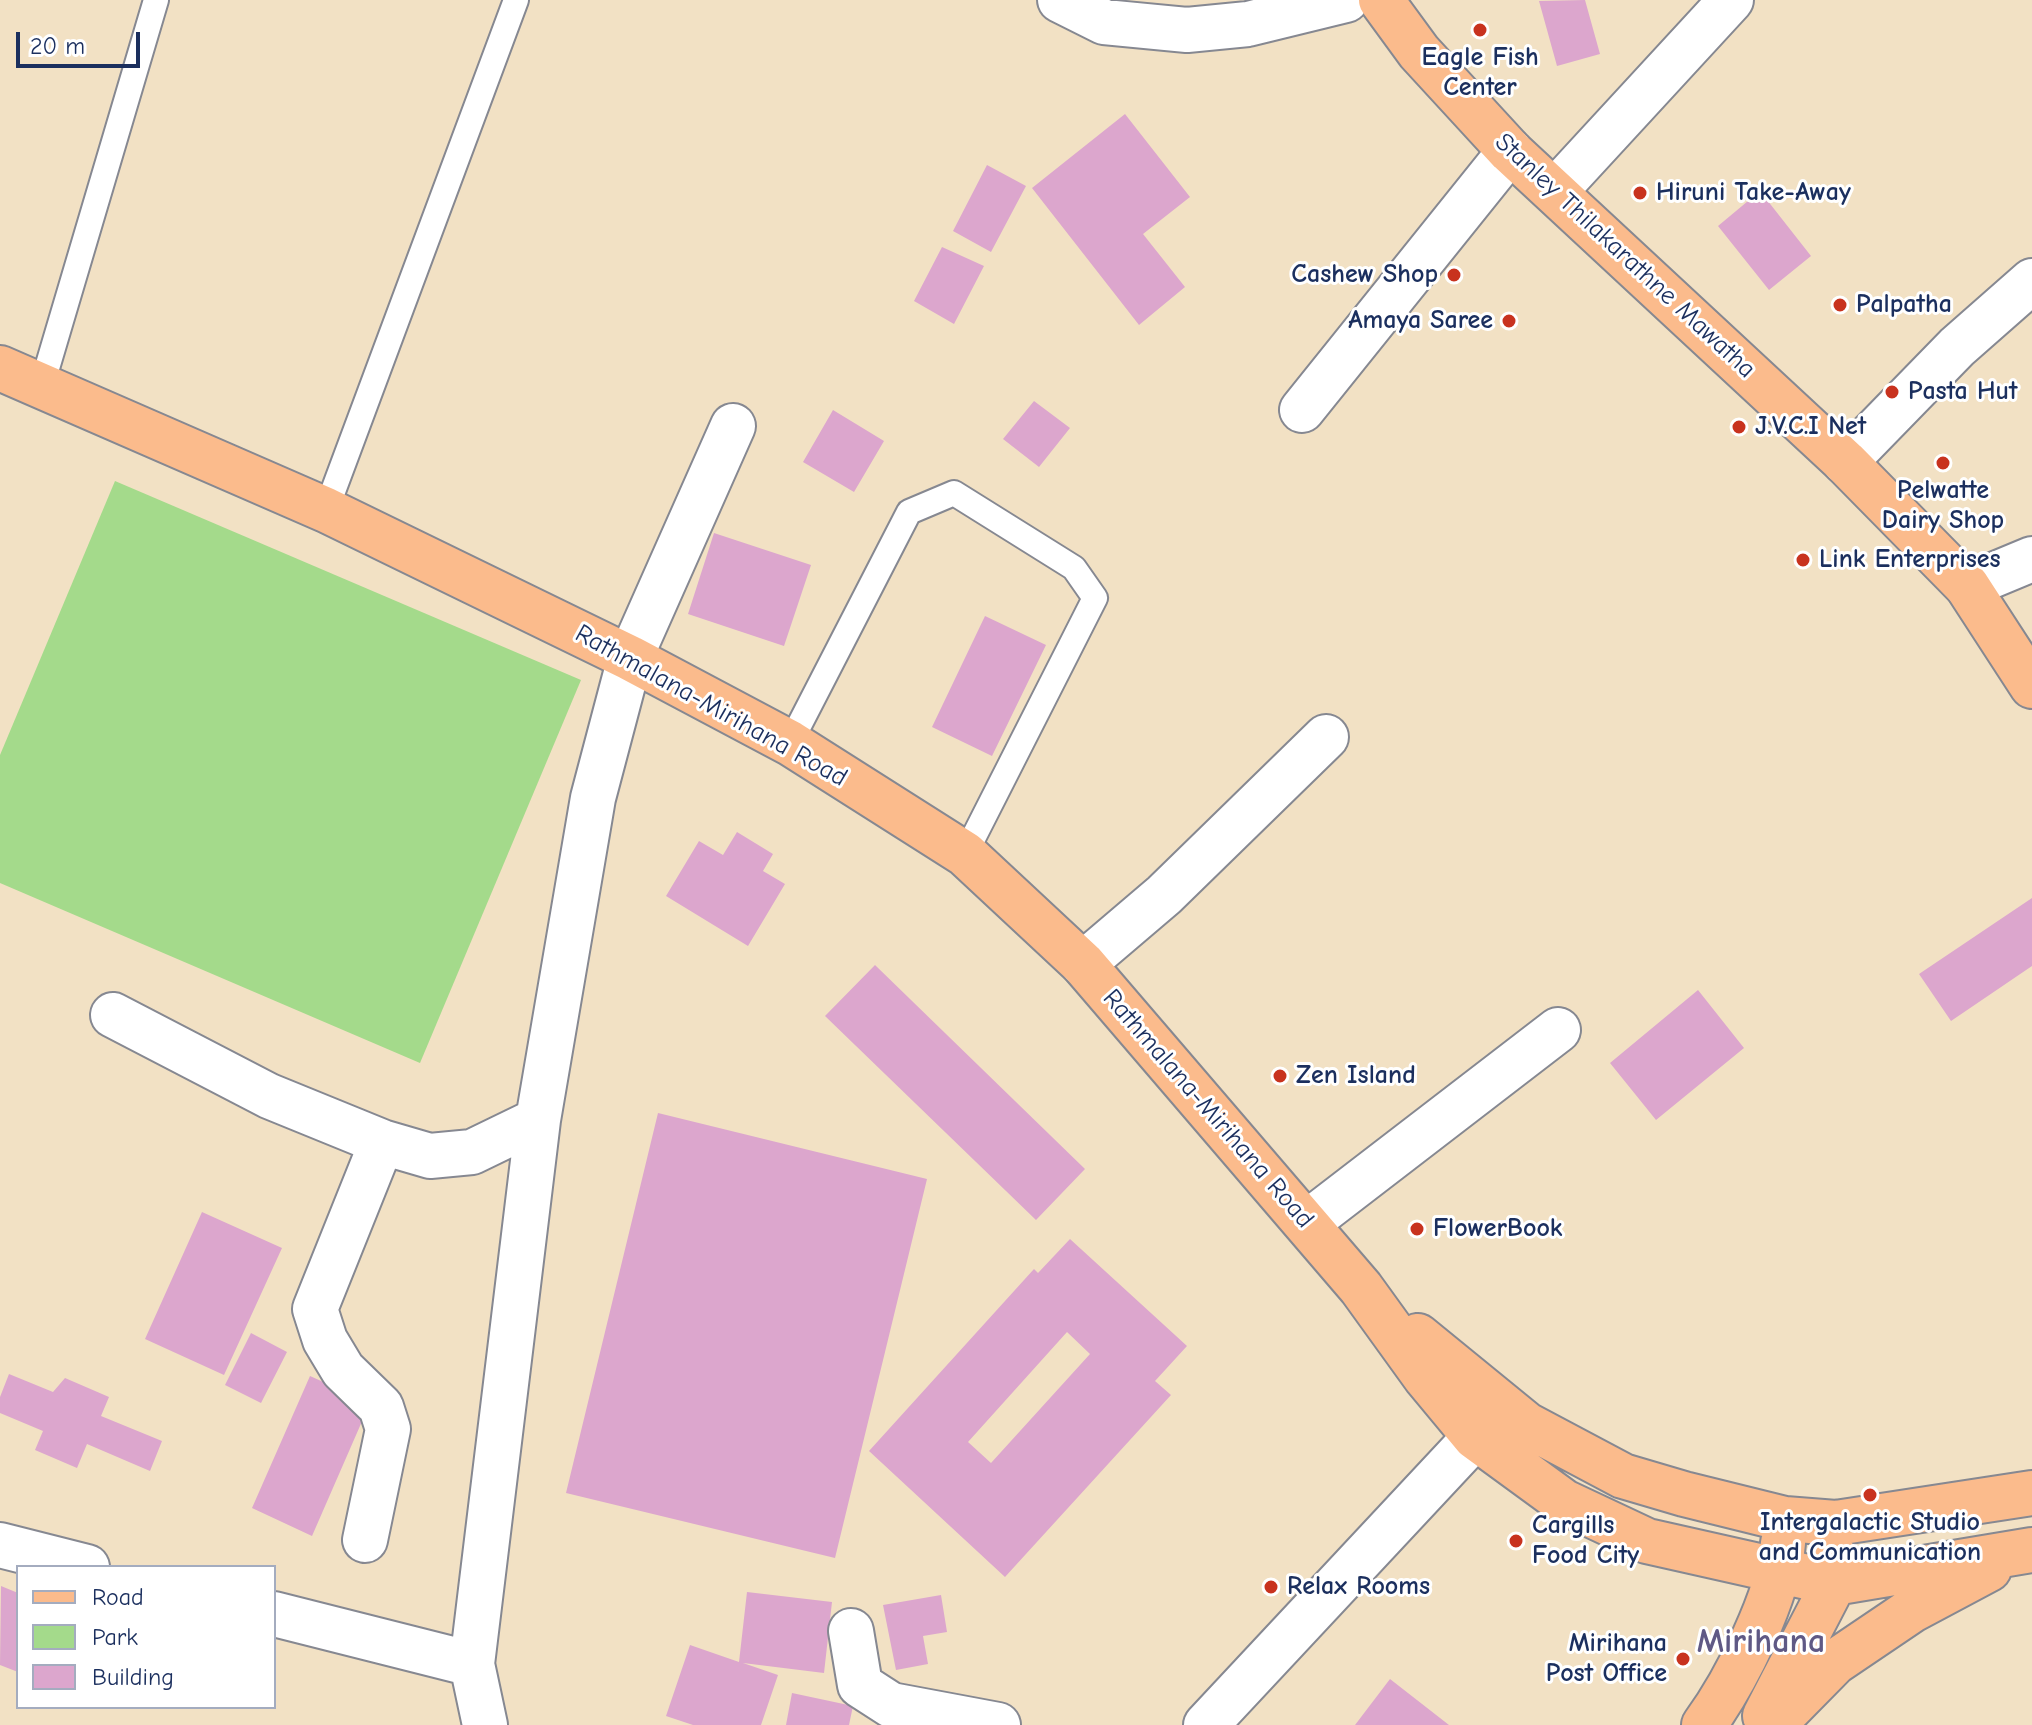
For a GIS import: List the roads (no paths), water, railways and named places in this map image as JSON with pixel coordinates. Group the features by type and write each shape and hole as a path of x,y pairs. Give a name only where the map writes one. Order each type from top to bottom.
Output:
{"main road":[{"name":"Stanley Thilakarathne Mawatha","path":"1381,0 1419,52 1510,151 1556,190 1845,462 1967,586 2032,686"},
{"name":"Rathmalana-Mirihana Road","path":"0,368 326,510 630,658 790,743 965,854 1083,964 1361,1288 1426,1378 1475,1437 1564,1502 1647,1541 1834,1583"},
{"name":"Rathmalana-Mirihana Road","path":"1361,1288 1527,1425 1623,1476 1785,1519 1836,1523 2032,1493"},
{"path":"1704,1725 1725,1696 1781,1572 1785,1519"},
{"path":"1761,1725 1834,1583 1836,1523"},
{"path":"1834,1583 2027,1550"},
{"path":"1773,1725 1835,1662 1912,1610 2027,1550"}],"street":[{"path":"1060,0 1104,22 1187,30 1248,24 1346,0"},
{"path":"1556,190 1722,3"},
{"path":"1302,410 1510,151"},
{"path":"1845,462 1957,347 2032,281"},
{"path":"485,1725 472,1664 538,1120 593,798 630,658 733,426"},
{"path":"1967,586 2032,559"},
{"path":"1083,964 1164,895 1326,737"},
{"path":"113,1015 269,1096 382,1142 430,1156 472,1152 538,1120"},
{"path":"1307,1223 1558,1030"},
{"path":"365,1540 388,1429 381,1407 343,1370 325,1340 315,1309 382,1142"},
{"path":"1206,1725 1475,1437"},
{"path":"0,1545 79,1565"},
{"path":"276,1615 472,1664"},
{"path":"851,1631 860,1685 891,1705 998,1725"}],"lane":[{"path":"42,385 156,0"},
{"path":"326,510 516,0"},
{"path":"790,743 909,512 954,493 1074,568 1095,598 965,854"}],"place":[{"name":"Eagle Fish Center","path":"1480,30"},
{"name":"Hiruni Take-Away","path":"1640,193"},
{"name":"Cashew Shop","path":"1454,275"},
{"name":"Palpatha","path":"1840,305"},
{"name":"Amaya Saree","path":"1509,321"},
{"name":"Pasta Hut","path":"1892,392"},
{"name":"J.V.C.I Net","path":"1739,427"},
{"name":"Pelwatte Dairy Shop","path":"1943,463"},
{"name":"Link Enterprises","path":"1803,560"},
{"name":"Zen Island","path":"1280,1076"},
{"name":"FlowerBook","path":"1417,1229"},
{"name":"Intergalactic Studio and Communication","path":"1870,1495"},
{"name":"Cargills Food City","path":"1516,1541"},
{"name":"Relax Rooms","path":"1271,1587"},
{"name":"Mirihana Post Office","path":"1683,1659"}],"district":[{"name":"Mirihana","path":"1761,1642"}]}
